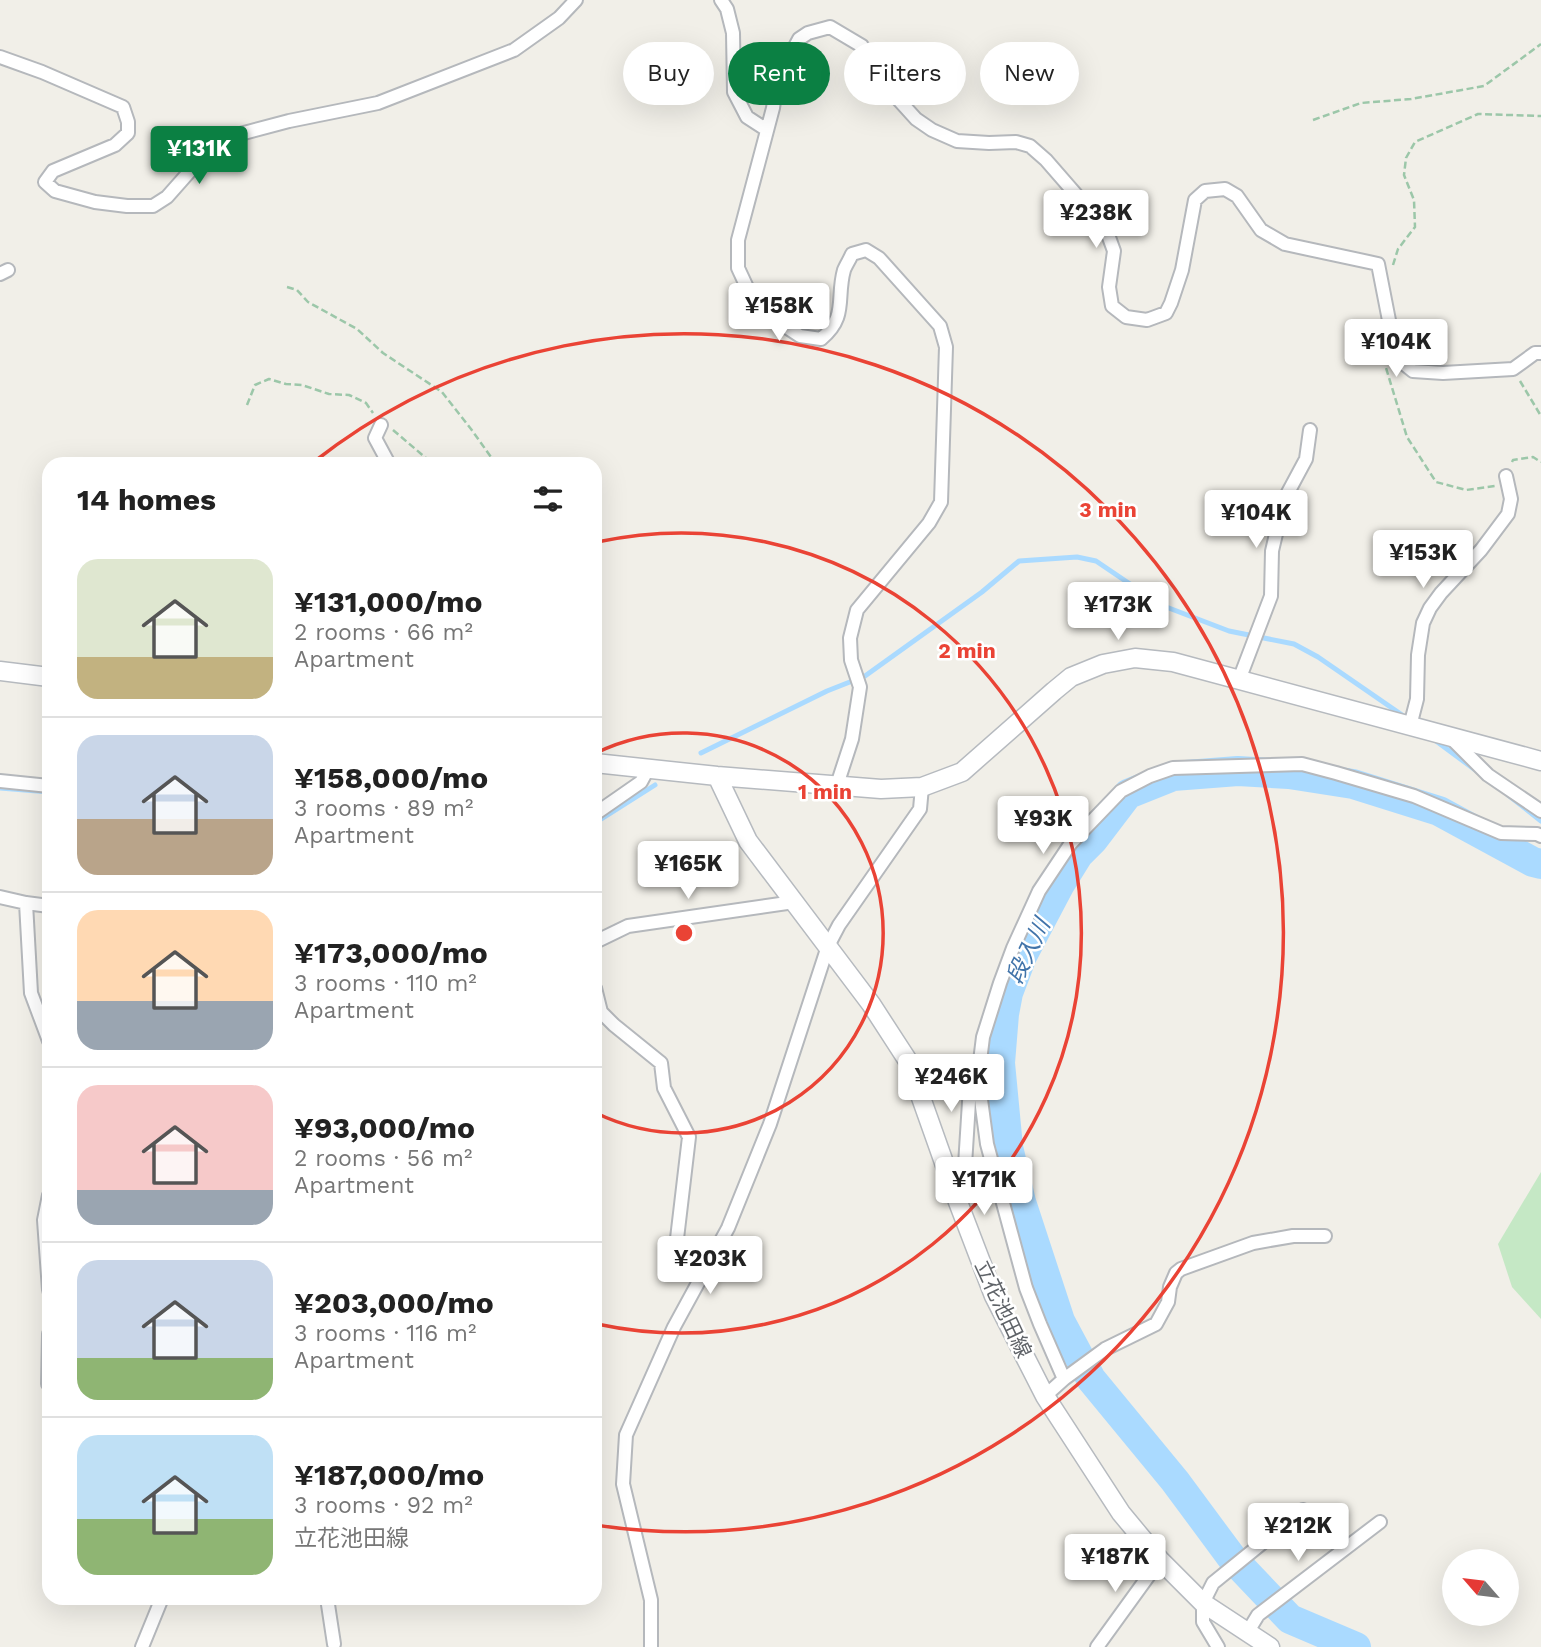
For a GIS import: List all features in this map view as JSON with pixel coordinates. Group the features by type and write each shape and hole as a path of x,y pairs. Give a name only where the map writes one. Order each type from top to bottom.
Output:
{"main road":[{"path":"602,764 881,789 922,787 962,772 1071,677 1103,664 1136,658 1173,662 1541,761"},
{"path":"0,671 42,676"},
{"name":"立花池田線","path":"717,776 747,841 872,1004 908,1061 993,1296 1045,1396 1121,1513 1160,1560 1203,1603 1270,1647"}],"street":[{"path":"0,57 123,107 128,133 115,145 54,171 45,182 55,191 95,202 153,206 167,197 190,171 229,137 289,121 378,103 502,55 514,50 559,18 576,0"},
{"path":"721,0 727,9 733,33 734,92 747,117 767,130"},
{"path":"838,785 852,739 859,687 851,660 850,638 857,610 929,523 941,502 946,347 940,326 879,258 866,250 852,254 844,270 839,317 831,331 821,339 800,336 771,317 751,296 738,268 738,240 773,108 777,80 799,39 808,33 830,27 862,46 897,98 916,119 932,131 957,141 1017,142 1030,146 1046,160 1106,229 1114,251 1109,287 1112,306 1126,317 1147,320 1166,313 1182,270 1195,200 1205,191 1225,189 1237,196 1261,230 1285,244 1378,264 1394,346 1403,363 1413,371 1443,373 1513,369 1535,353 1541,353"},
{"path":"381,425 375,438 384,457"},
{"path":"1239,680 1271,596 1272,551 1284,500 1306,459 1310,430"},
{"path":"1410,726 1417,699 1418,655 1423,623 1441,593 1481,550 1508,514 1511,499 1507,480"},
{"path":"1450,737 1488,775 1541,811"},
{"path":"1064,1379 1026,1288 983,1123 978,1077 983,1037 1013,948 1039,891 1072,843 1121,791 1173,768 1302,764 1414,796 1500,832 1541,836"},
{"path":"602,809 641,782 648,769"},
{"path":"0,781 42,785"},
{"path":"651,1647 651,1600 623,1484 626,1435 674,1327 728,1228 770,1124 828,946 839,925 920,809 922,787"},
{"path":"0,897 42,905"},
{"path":"602,939 628,926 794,902"},
{"path":"26,904 31,993 42,1022"},
{"path":"602,1013 661,1063 664,1088 689,1137 676,1247"},
{"path":"949,1176 965,1165 970,1086 978,1077"},
{"path":"1045,1396 1105,1349 1156,1325 1168,1302 1176,1273 1181,1269 1253,1243 1293,1236 1325,1237"},
{"path":"1217,1647 1203,1622 1203,1603 1213,1583 1303,1510"},
{"path":"1247,1633 1258,1615 1380,1522"},
{"path":"1097,1647 1160,1560"},
{"path":"142,1647 159,1605"},
{"path":"328,1605 334,1644"}],"path":[{"path":"1313,120 1361,103 1411,99 1484,86 1541,44"},
{"path":"1384,296 1398,249 1415,227 1414,200 1404,175 1406,158 1415,142 1478,114 1541,116"},
{"path":"287,287 297,290 308,302 356,329 383,352 442,392 491,457"},
{"path":"1381,353 1407,437 1436,482 1466,490 1507,480 1513,460 1533,457 1541,462"},
{"path":"1513,369 1541,416"},
{"path":"247,405 255,385 269,379 302,385 329,394 349,395 366,403 381,425 395,430 425,457"}],"green space":[{"path":"1541,1172 1541,1319 1512,1287 1498,1244"}],"waterway":[{"path":"701,753 827,691 865,676 982,592 1019,561 1077,557 1096,561 1161,605 1229,631 1294,644 1318,657 1405,717"},
{"path":"1432,738 1478,772"},
{"name":"段入川","path":"1356,1647 1290,1619 1232,1558 1175,1481 1091,1379 1060,1321 1021,1202 1008,1147 1000,1063 1008,993 1022,956 1078,855 1128,794 1173,776 1238,771 1289,774 1353,784 1439,811 1541,864"},
{"path":"602,819 655,785"},
{"path":"0,788 42,791"},
{"path":"1508,795 1541,821"}]}
